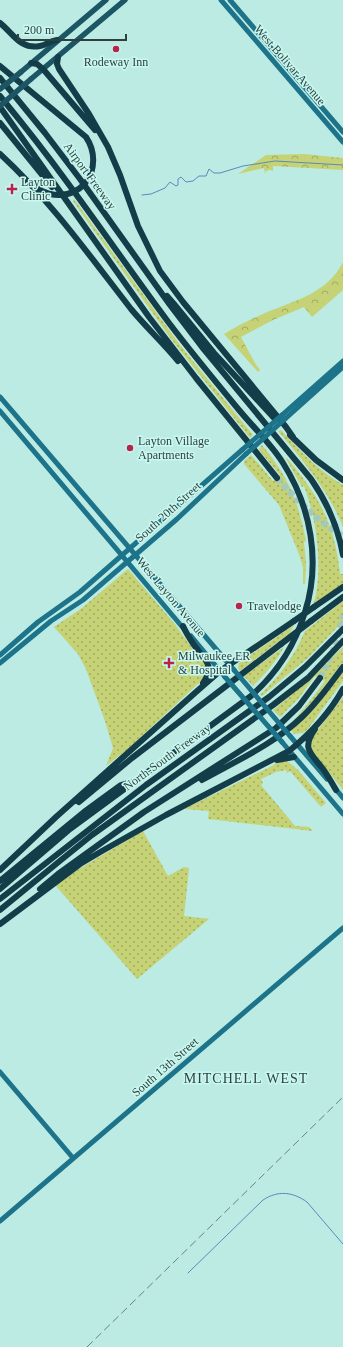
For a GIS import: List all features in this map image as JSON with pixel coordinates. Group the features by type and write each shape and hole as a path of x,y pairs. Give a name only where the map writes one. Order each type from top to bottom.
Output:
{"highway":[{"path":"0,20 2,25 20,43 28,46 43,46 50,41 57,40"},
{"path":"58,57 57,64 59,69 89,114 108,147 118,169 138,226 160,271 183,302 286,427 292,437"},
{"path":"31,63 37,64 43,69 108,147"},
{"path":"0,66 86,137 91,146 93,156 91,174 84,184 75,191 62,195 50,194 39,189 23,176"},
{"name":"Airport Freeway","path":"0,78 57,149 160,290"},
{"path":"0,96 60,172 169,322 214,381 282,462 296,486 307,514 311,533 312,568 312,584 304,618 282,663 264,685 70,829 0,889"},
{"path":"0,106 149,317 277,478"},
{"path":"0,123 51,185 73,216 84,225"},
{"path":"0,154 23,176 64,222 140,319 191,377 196,378"},
{"path":"160,290 174,304 227,367 292,437 316,460 343,480"},
{"path":"160,290 219,370 311,479 331,514 339,536 343,554"},
{"path":"0,870 56,817 220,671 343,587"},
{"path":"12,858 132,758 343,597"},
{"path":"183,626 194,645 208,663 209,668 207,678 196,692"},
{"name":"North-South Freeway","path":"0,899 146,785 269,697 305,667 343,628"},
{"name":"North-South Freeway","path":"0,910 99,831 308,678 343,641"},
{"path":"144,812 261,747 283,733 312,706 343,667"},
{"path":"9,917 58,874 144,812 276,728 299,706 320,678"},
{"path":"0,924 80,864 166,815 289,751 322,718 337,700 343,689"},
{"path":"322,718 309,740 308,748 336,790"},
{"path":"270,762 294,758"},
{"path":"0,881 84,812 121,785 136,780"}],"main road":[{"path":"0,89 106,0"},
{"path":"99,22 118,0"},
{"path":"0,106 125,0"}],"street":[{"name":"West Bolivar Avenue","path":"221,0 343,142"},
{"name":"West Bolivar Avenue","path":"230,0 343,132"},
{"path":"272,59 277,55"},
{"name":"South 20th Street","path":"0,655 38,622 76,595 222,468 244,452 343,361"},
{"name":"South 20th Street","path":"283,417 343,367"},
{"name":"West Layton Avenue","path":"0,397 343,798"},
{"name":"West Layton Avenue","path":"0,411 343,814"},
{"name":"South 20th Street","path":"0,662 51,621 76,605 177,519 226,472 244,452"},
{"path":"222,468 226,472"},
{"name":"South 13th Street","path":"0,1221 343,928"},
{"path":"0,1072 73,1158"}],"green space":[{"path":"304,154 343,158 343,170 273,166 273,171 266,171 265,174 264,168 238,174 266,155"},
{"path":"74,199 180,345 253,435 250,438 171,339 73,201"},
{"path":"343,262 343,290 312,317 304,307 273,320 241,337 260,370 258,372 224,334 239,325 298,300 319,289 337,273"},
{"path":"281,430 318,467 343,485 343,527 323,489 306,465 278,431"},
{"path":"262,445 286,479 300,513 306,541 304,542 306,563 305,584 303,584 303,567 299,554 279,505 244,464 244,461 251,455 273,481 280,475 259,450"},
{"path":"287,458 317,498 324,512 334,540 340,574 343,574 343,584 313,606 318,577 318,546 309,499 304,486 302,487 286,459"},
{"path":"128,569 174,623 206,665 207,670 201,681 129,748 106,766 113,748 86,669 78,654 54,627 82,608"},
{"path":"343,601 343,621 309,657 262,696 260,695 278,676 288,662 296,650 305,631"},
{"path":"294,625 290,633 240,671 238,668 239,663"},
{"path":"284,647 270,668 253,686 244,676"},
{"path":"343,647 343,662 314,700 296,719 325,681 315,676 299,698 280,717 273,710 306,683"},
{"path":"343,672 343,681 308,729 303,733 294,734 291,730"},
{"path":"343,697 343,790 312,751 310,740"},
{"path":"286,760 298,770 326,803 321,807 290,771 287,773 286,770 276,772 261,779 263,783 261,785 295,826 309,827 313,831 208,819 209,811 184,809 274,765 275,763"},
{"path":"143,831 168,876 184,867 189,868 184,916 209,919 137,979 56,886 67,876"}],"waterway":[{"path":"142,195 151,194 165,188 170,182 176,186 178,185 178,179 181,177 186,182 193,181 199,176 206,176 209,169 214,173 220,173 243,166 275,161 343,165"},
{"path":"188,1273 263,1200 274,1195 291,1194 307,1202 343,1244"}],"tunnel":[{"path":"277,478 316,517 343,536"},
{"path":"320,678 334,648 343,615"}],"railway":[{"path":"87,1347 343,1097"}],"place":[{"name":"Rodeway Inn","path":"116,49"},
{"name":"Layton Clinic","path":"12,189"},
{"name":"Layton Village Apartments","path":"130,448"},
{"name":"Travelodge","path":"239,606"},
{"name":"Milwaukee ER & Hospital","path":"169,663"}],"district":[{"name":"MITCHELL WEST","path":"246,1078"}]}
